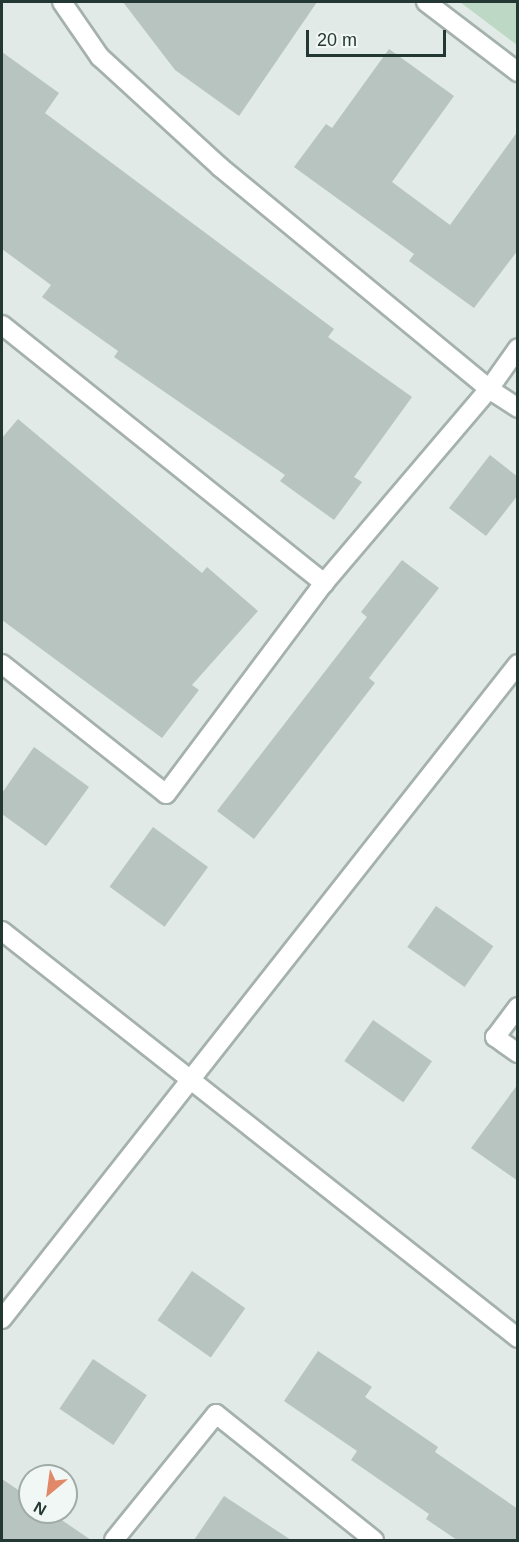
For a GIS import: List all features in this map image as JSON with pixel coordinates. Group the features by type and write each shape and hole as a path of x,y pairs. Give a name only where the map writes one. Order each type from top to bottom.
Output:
{"street":[{"path":"62,2 100,57 220,167 489,389 518,408"},
{"path":"426,2 518,72"},
{"path":"2,325 324,583"},
{"path":"2,664 166,794 324,583 489,389 518,348"},
{"path":"2,1319 189,1077 518,664"},
{"path":"2,931 518,1338"},
{"path":"518,1007 495,1036 518,1053"},
{"path":"114,1540 216,1414 374,1540"}],"green space":[{"path":"460,2 517,2 517,45"}],"building":[{"path":"123,2 317,2 239,116 175,70"},
{"path":"389,49 454,96 392,182 450,225 518,131 518,250 474,308 409,261 414,254 294,167 326,124 332,128"},
{"path":"2,52 59,93 45,113 334,329 328,337 412,397 354,477 362,482 334,520 280,481 285,475 114,357 118,351 42,297 51,285 2,249"},
{"path":"18,419 202,573 207,567 258,611 192,685 199,690 162,738 2,620 2,438"},
{"path":"490,455 518,477 518,495 486,536 449,508"},
{"path":"402,560 439,588 369,678 375,683 254,839 217,811 367,617 361,612"},
{"path":"34,747 89,787 46,846 2,814 2,793"},
{"path":"153,827 208,867 165,927 110,887"},
{"path":"436,906 493,946 465,987 407,947"},
{"path":"373,1020 432,1061 403,1102 344,1061"},
{"path":"518,1084 518,1181 471,1148"},
{"path":"192,1271 245,1308 211,1357 158,1320"},
{"path":"318,1351 372,1387 365,1397 438,1447 435,1452 518,1509 518,1540 457,1540 426,1519 429,1514 351,1460 357,1451 284,1401"},
{"path":"93,1359 147,1395 113,1445 59,1409"},
{"path":"2,1479 18,1490 18,1524 68,1524 91,1540 2,1540"},
{"path":"224,1496 291,1540 194,1540"}]}
